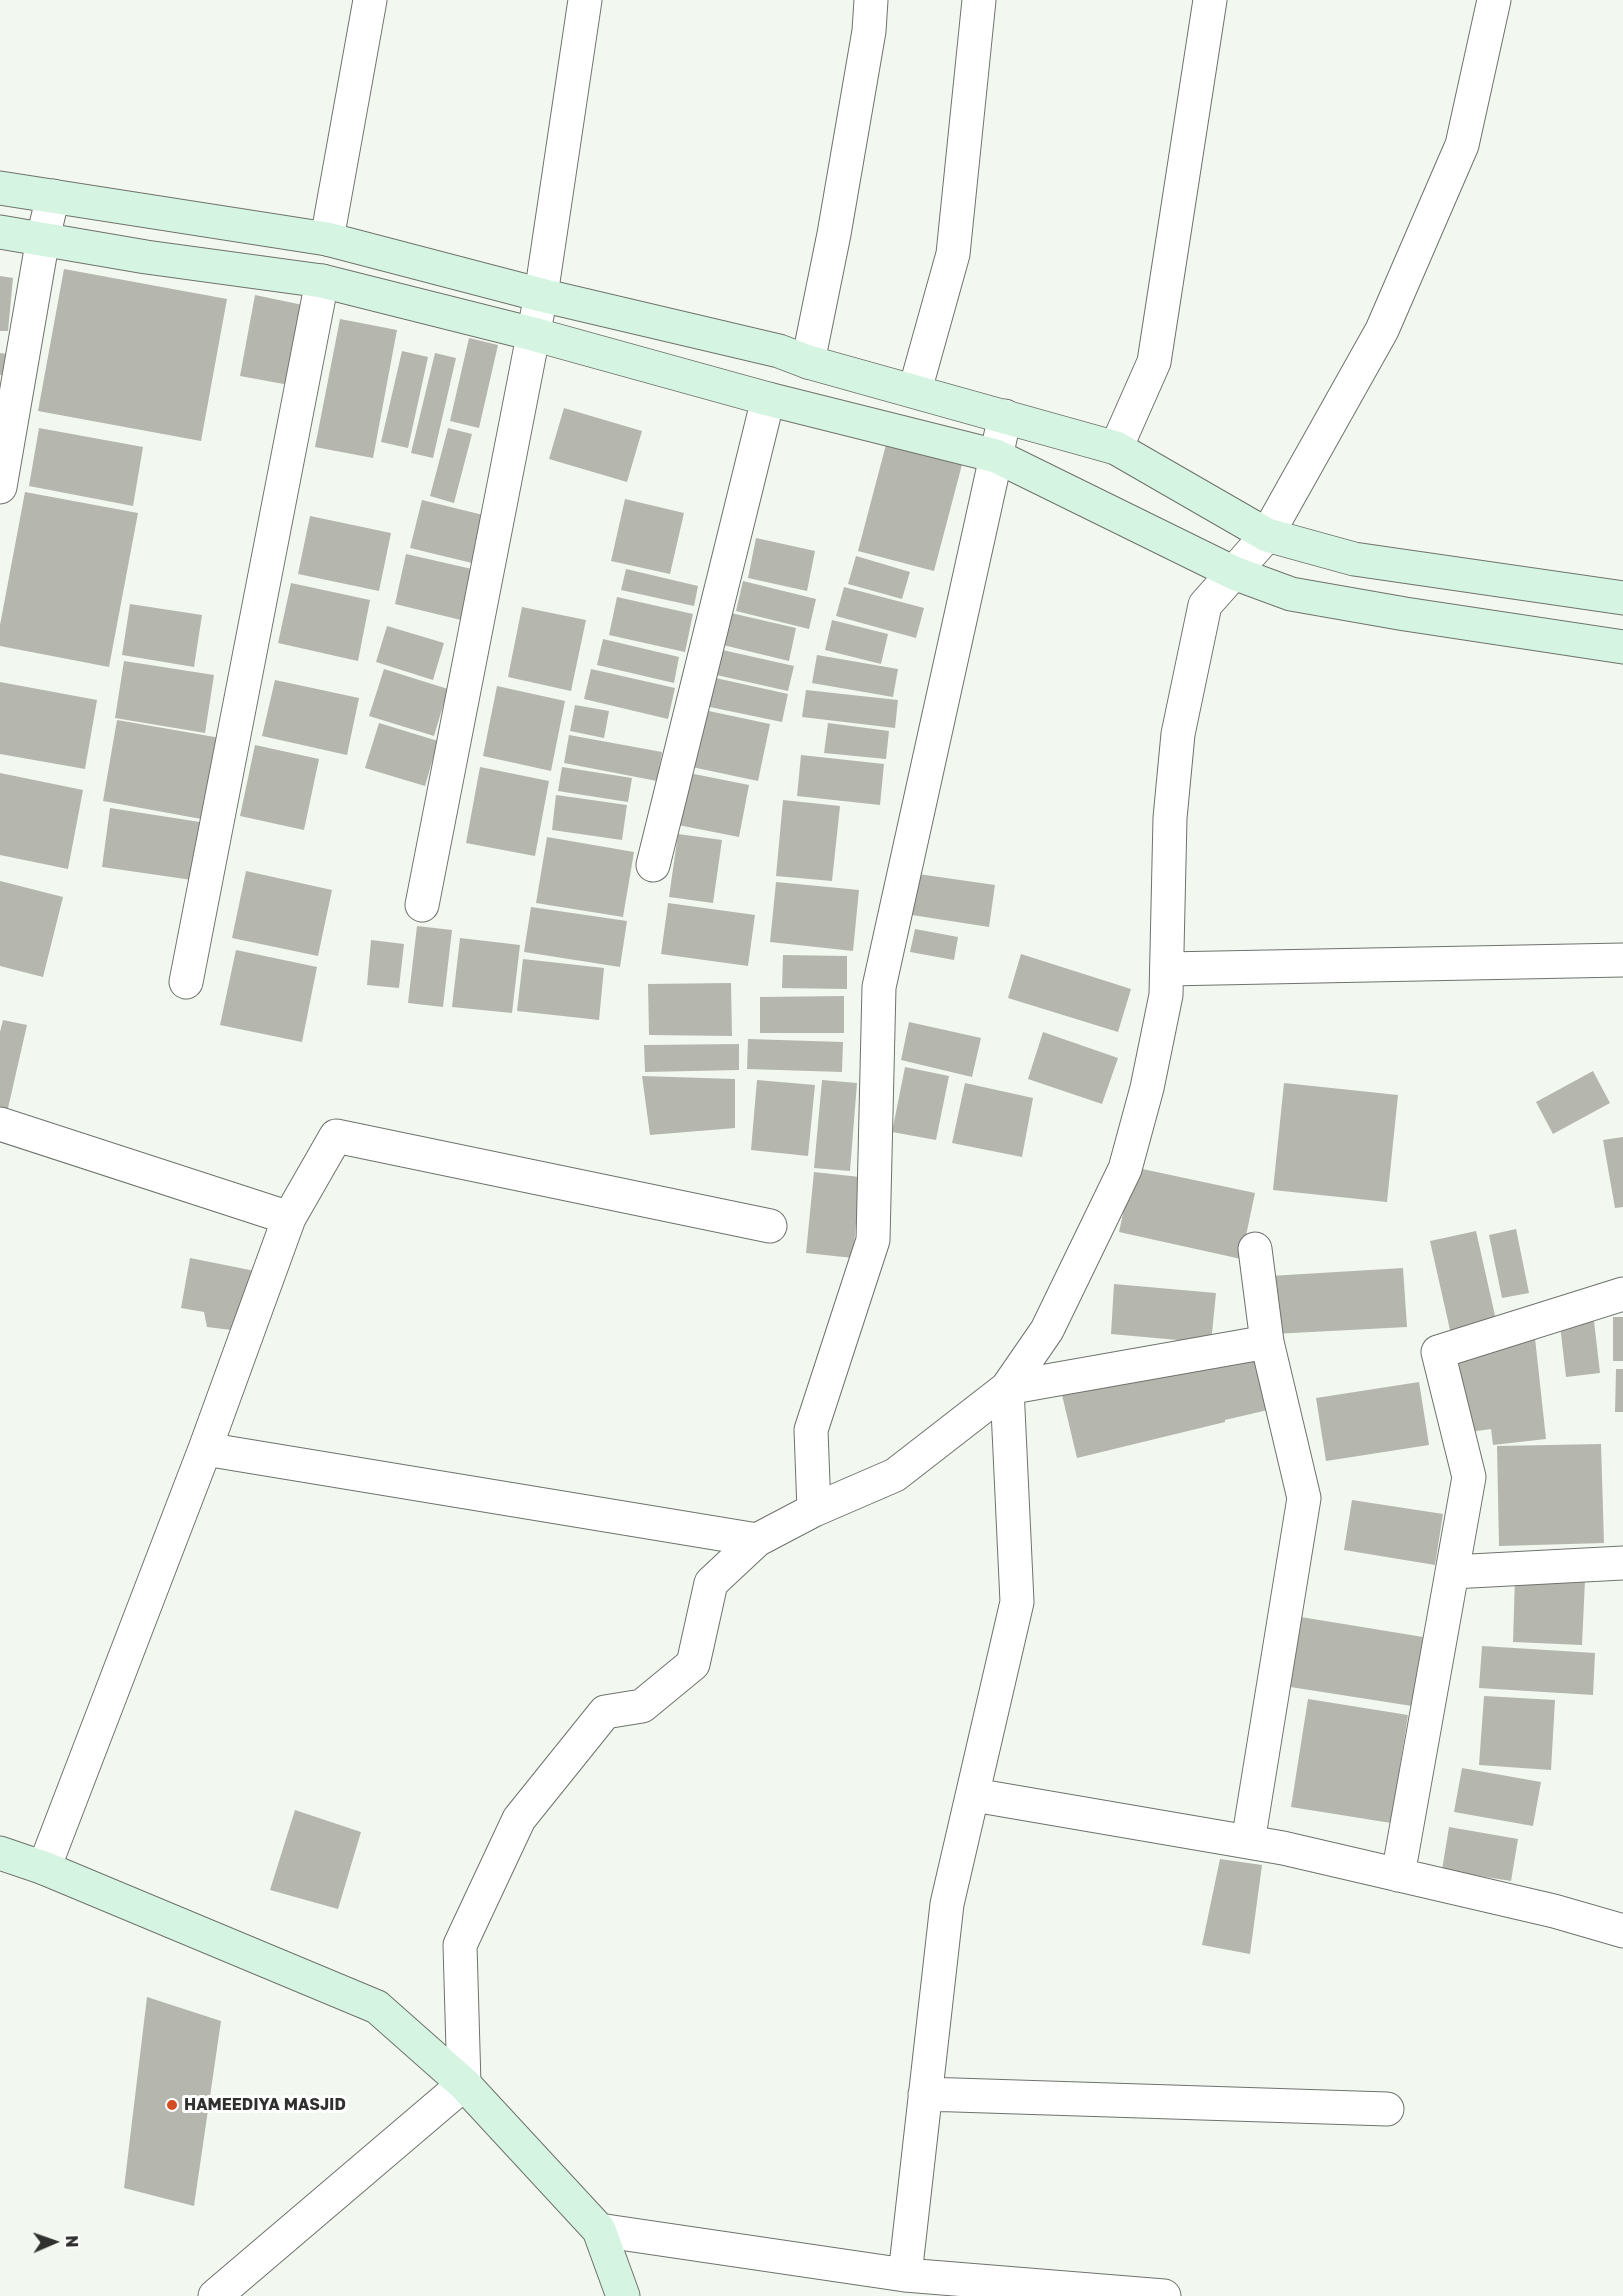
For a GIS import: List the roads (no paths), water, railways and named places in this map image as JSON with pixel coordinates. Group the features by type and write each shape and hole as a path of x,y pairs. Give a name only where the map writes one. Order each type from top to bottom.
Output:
{"main road":[{"path":"0,188 327,238 541,295 778,351 808,362 915,390 1116,448 1267,535 1354,559 1623,598"},
{"path":"0,232 146,257 322,280 533,334 768,399 996,456 1234,573 1291,594 1623,647"},
{"path":"0,1853 44,1868 377,2007 464,2084 599,2230 623,2296"}],"street":[{"path":"327,238 370,0"},
{"path":"422,905 541,295 585,0"},
{"path":"808,362 834,234 869,31 871,0"},
{"path":"915,390 953,254 979,0"},
{"path":"1116,448 1154,362 1210,0"},
{"path":"215,2296 464,2084 460,1945 519,1819 605,1712 642,1706 693,1664 711,1583 757,1540 814,1510 895,1475 1007,1388 1047,1330 1125,1169 1147,1088 1166,995 1170,818 1178,734 1205,605 1267,535 1382,330 1462,145 1494,0"},
{"path":"0,487 43,238 53,196"},
{"path":"186,982 322,280"},
{"path":"653,865 768,399"},
{"path":"814,1510 811,1430 873,1240 879,987 1005,416"},
{"path":"1167,969 1623,960"},
{"path":"0,1124 289,1218"},
{"path":"44,1868 205,1449 289,1218 336,1136 770,1226"},
{"path":"1248,1842 1304,1498 1267,1342 1255,1249"},
{"path":"1398,1875 1469,1477 1438,1352 1623,1294"},
{"path":"1007,1388 1267,1342"},
{"path":"905,2275 947,1904 1017,1602 1007,1388"},
{"path":"205,1449 757,1540"},
{"path":"1452,1572 1623,1563"},
{"path":"974,1795 1248,1842 1554,1911 1623,1931"},
{"path":"925,2094 1387,2109"},
{"path":"599,2230 905,2275 1164,2296"}],"place":[{"name":"HAMEEDIYA MASJID","path":"172,2105"}]}
